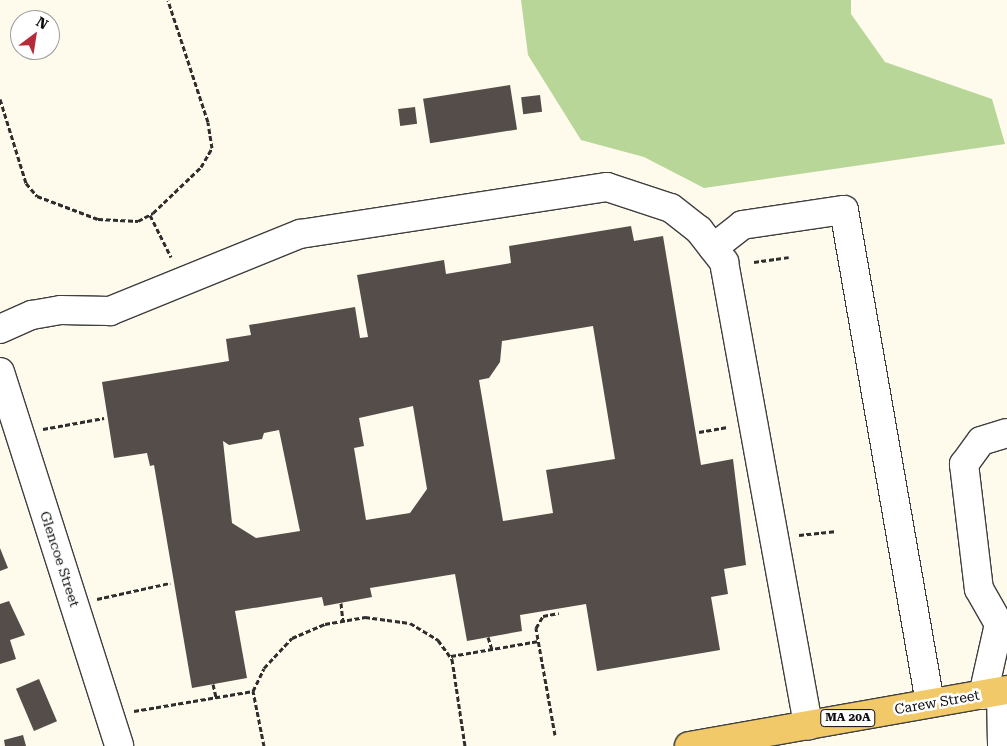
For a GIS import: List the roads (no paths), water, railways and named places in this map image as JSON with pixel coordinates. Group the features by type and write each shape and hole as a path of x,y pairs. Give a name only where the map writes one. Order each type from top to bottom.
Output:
{"main road":[{"name":"Carew Street","path":"689,746 717,744 808,725 997,692"}],"street":[{"path":"0,329 32,315 60,310 110,310 300,234 606,187 671,208 699,230 724,262 808,725"},
{"path":"713,248 742,225 844,210 930,703"},
{"name":"Glencoe Street","path":"0,372 119,746"},
{"path":"1002,746 997,692 1003,624 979,589 964,464 981,441 1007,433"}]}
